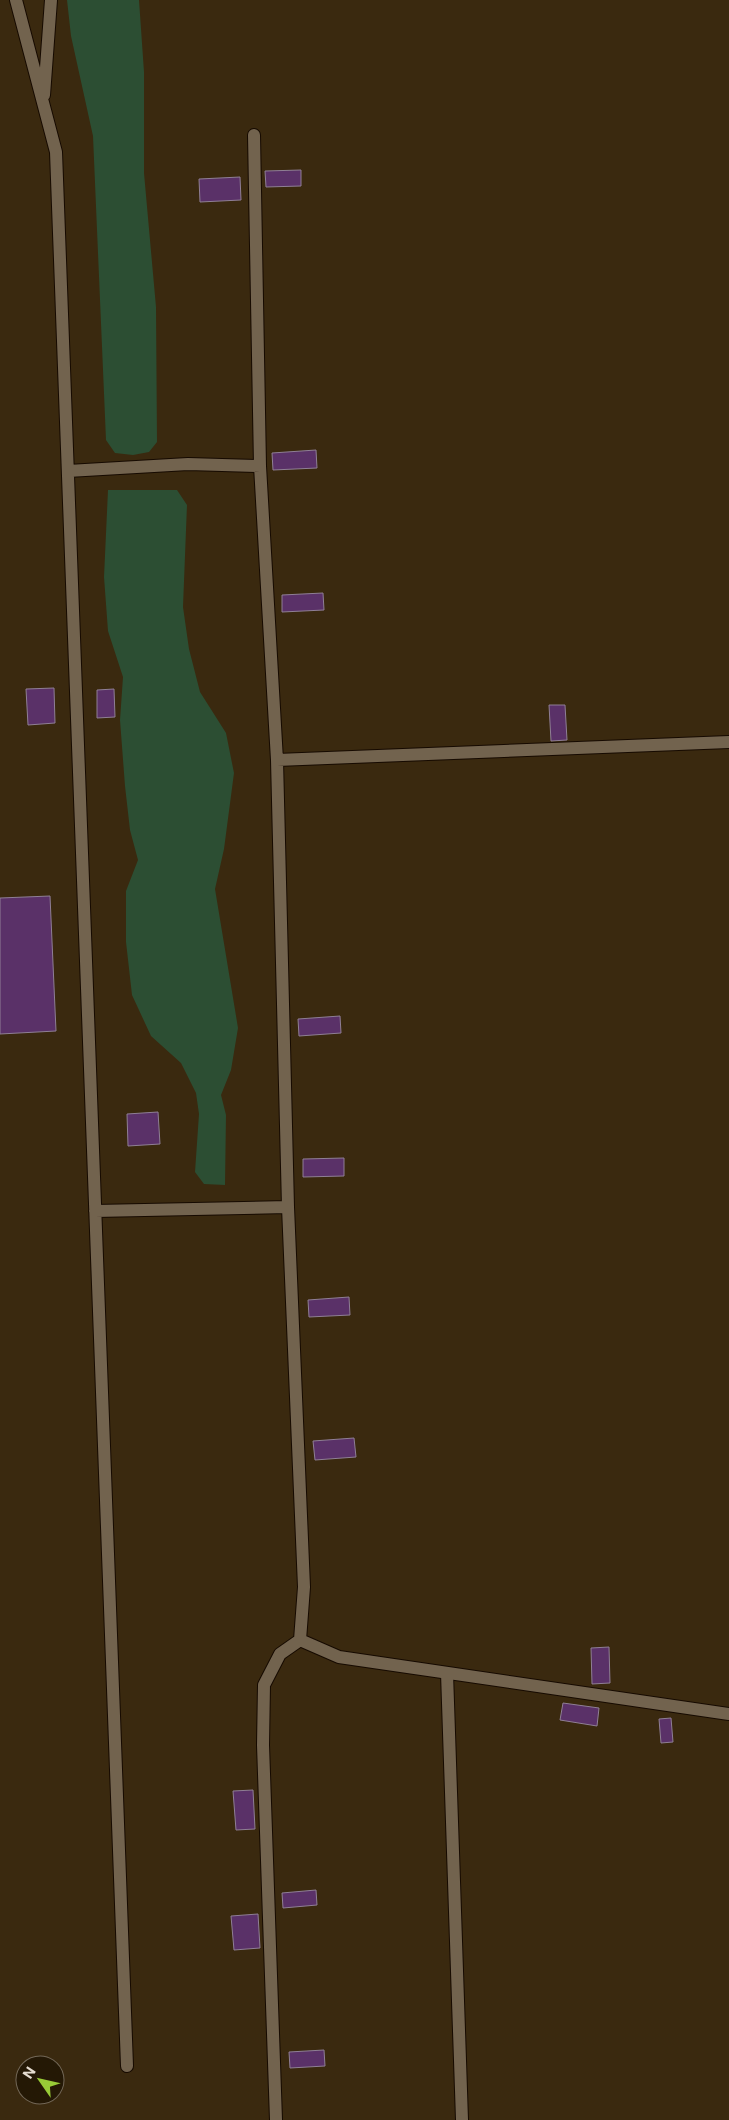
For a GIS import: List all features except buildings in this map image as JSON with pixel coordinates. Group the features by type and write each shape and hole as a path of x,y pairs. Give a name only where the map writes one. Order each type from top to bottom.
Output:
{"lane":[{"path":"16,0 56,152 127,2066"},
{"path":"44,105 51,0"},
{"path":"254,134 260,466 277,760 288,1207 304,1587 300,1640"},
{"path":"68,470 188,464 260,466"},
{"path":"277,760 729,742"},
{"path":"95,1212 288,1207"},
{"path":"300,1640 340,1657 729,1714"},
{"path":"276,2120 263,1745 264,1685 280,1654 300,1640"},
{"path":"447,1673 462,2120"}],"shaded area":[{"path":"0,0 729,0 729,2120 0,2120"}],"green space":[{"path":"67,0 139,0 144,72 144,173 156,307 157,442 149,452 133,455 115,453 106,440 93,136 71,36"},
{"path":"108,490 177,490 187,505 183,607 189,649 200,692 226,733 234,773 224,849 215,889 238,1028 231,1070 221,1095 226,1115 225,1185 204,1184 195,1172 199,1114 196,1093 181,1063 151,1036 132,995 126,942 126,891 138,860 130,830 125,786 120,720 123,677 108,631 104,577"}]}
